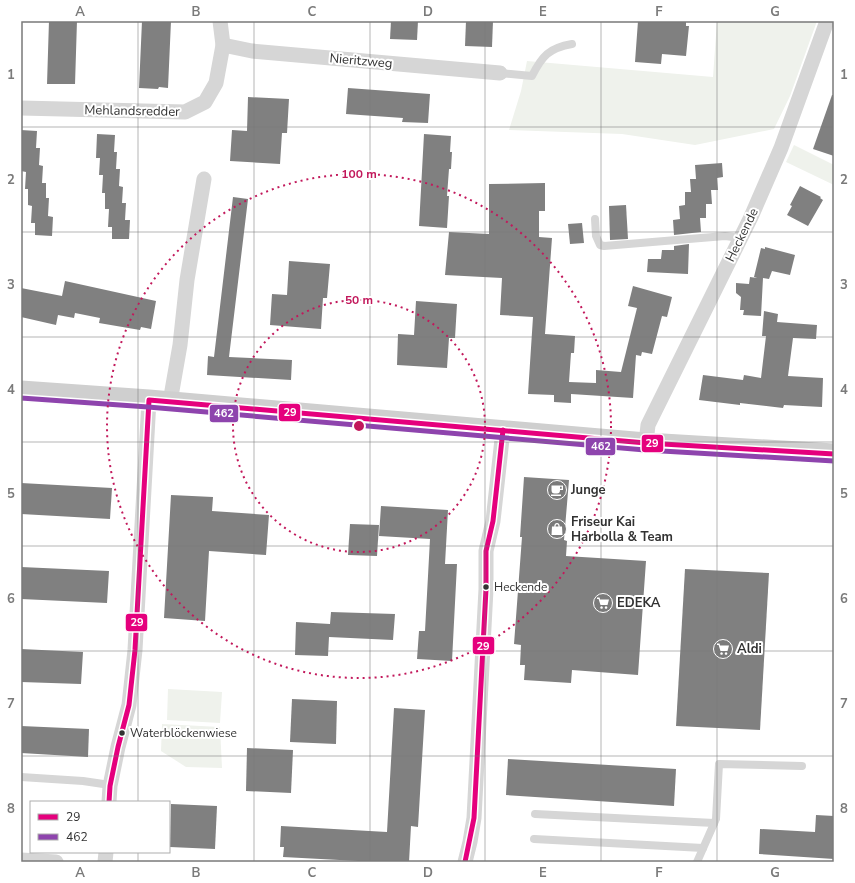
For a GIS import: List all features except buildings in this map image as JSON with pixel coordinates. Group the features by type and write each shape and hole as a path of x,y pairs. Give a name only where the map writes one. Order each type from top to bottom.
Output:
{"main road":[{"path":"21,391 149,400 646,443 834,454"}],"street":[{"name":"Mehlandsredder","path":"21,108 185,112 205,102 216,83 223,45 220,21"},
{"name":"Heckende","path":"646,443 648,424 741,238 781,148 827,21"},
{"name":"Nieritzweg","path":"223,45 252,51 500,74"},
{"path":"170,402 180,345 187,280 204,179"},
{"path":"109,801 110,785 129,705 135,650 149,400"},
{"path":"465,862 474,818 486,589 486,551 493,521 503,430"},
{"path":"21,860 56,862"}],"lane":[{"path":"500,74 532,76 541,59 546,54 558,47 572,44"},
{"path":"594,219 596,236 600,245 604,246 725,236 741,238"},
{"path":"697,862 716,819 719,764 802,766"},
{"path":"21,776 83,781 110,785"},
{"path":"535,814 714,824"},
{"path":"534,839 703,848"}],"shaded area":[{"path":"717,21 817,21 790,96 774,129 695,145 622,134 509,130 521,91 527,61 713,77"},
{"path":"794,145 834,165 834,185 786,162"},
{"path":"168,689 222,692 220,723 167,720"},
{"path":"162,724 220,727 222,768 186,767 161,751"}],"transit line":[{"name":"462","path":"21,398 148,407 645,450 834,461"},
{"name":"29","path":"109,801 110,786 118,747 129,705 135,650 149,400 646,443 834,454"},
{"name":"29","path":"465,862 474,818 486,589 486,551 493,521 503,430"}],"place":[{"name":"Junge","path":"557,490"},
{"name":"Friseur Kai Harbolla & Team","path":"557,529"},
{"name":"Heckende","path":"486,587"},
{"name":"EDEKA","path":"603,603"},
{"name":"Aldi","path":"723,649"},
{"name":"Waterblöckenwiese","path":"122,733"}]}
